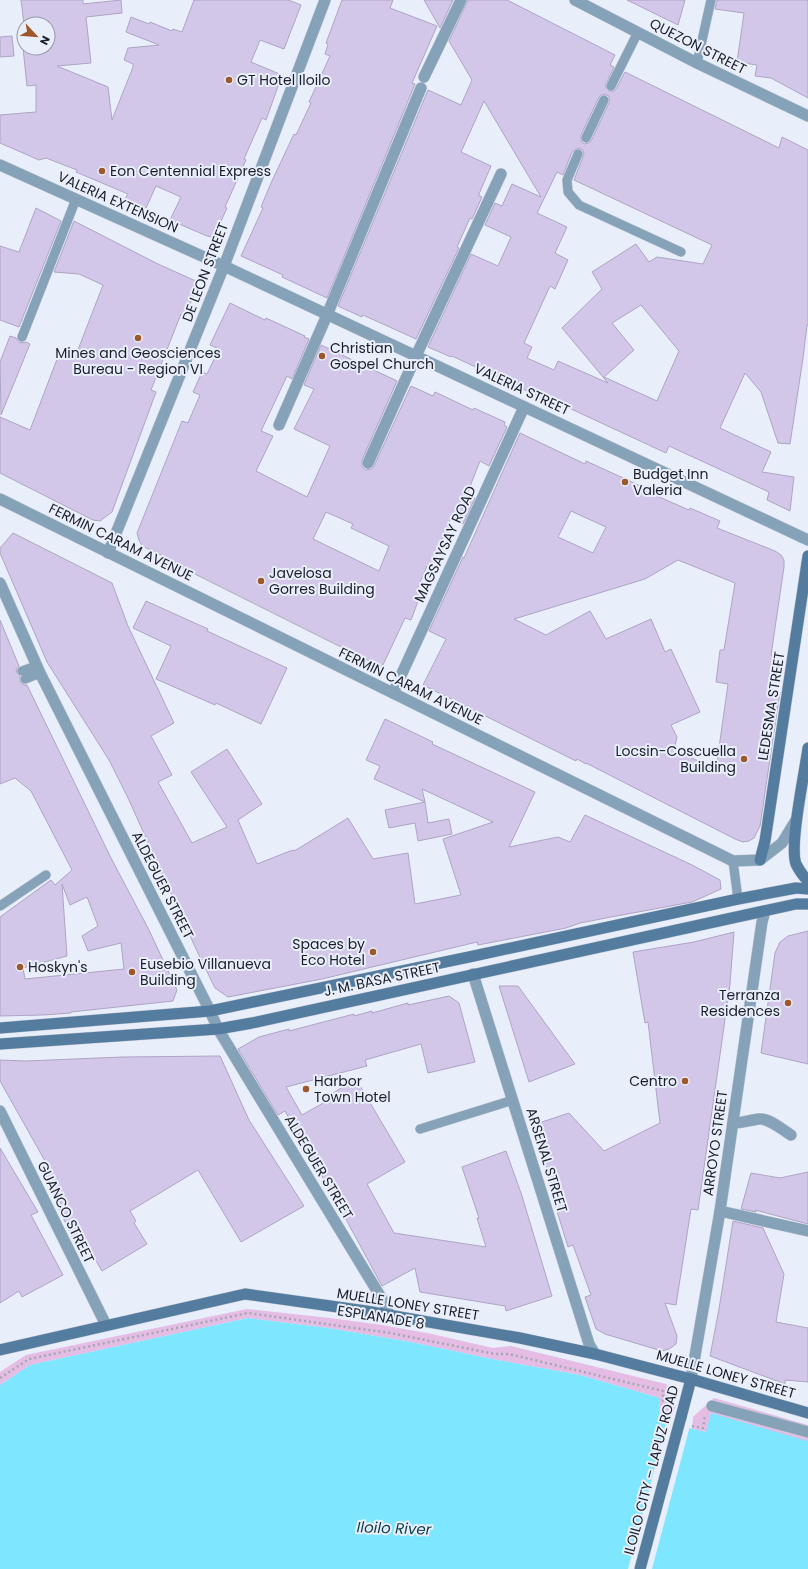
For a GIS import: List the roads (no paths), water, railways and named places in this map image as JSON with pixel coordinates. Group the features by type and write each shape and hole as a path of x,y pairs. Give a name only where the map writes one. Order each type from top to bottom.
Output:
{"main road":[{"name":"LEDESMA STREET","path":"760,860 767,827 808,556"},
{"path":"808,748 797,817 795,845 796,863 801,873 808,881"},
{"name":"J. M. BASA STREET","path":"0,1028 210,1011 457,960 738,899 796,888 808,889"},
{"name":"J. M. BASA STREET","path":"0,1044 218,1029 252,1023 796,904 808,904"},
{"name":"MUELLE LONEY STREET","path":"0,1350 106,1325 185,1309 244,1294 389,1315 520,1338 595,1354 691,1379 808,1413"},
{"name":"ILOILO CITY – LAPUZ ROAD","path":"640,1569 676,1416 691,1379"}],"street":[{"name":"DE LEON STREET","path":"108,553 224,266 325,0"},
{"path":"424,77 461,0"},
{"name":"QUEZON STREET","path":"575,0 697,63 808,116"},
{"path":"279,425 327,315 421,88"},
{"name":"VALERIA EXTENSION","path":"0,165 224,266"},
{"path":"368,463 501,174"},
{"name":"VALERIA STREET","path":"224,266 808,540"},
{"name":"MAGSAYSAY ROAD","path":"392,693 524,407"},
{"name":"FERMIN CARAM AVENUE","path":"0,499 733,861 760,860"},
{"name":"ALDEGUER STREET","path":"0,583 38,670 218,1029 385,1304 389,1315"},
{"path":"760,860 782,843 797,817"},
{"name":"ARROYO STREET","path":"691,1379 720,1211 765,911"},
{"name":"ARSENAL STREET","path":"473,974 589,1344 595,1354"},
{"name":"GUANCO STREET","path":"0,1111 106,1325"},
{"path":"733,1122 745,1123 761,1119 773,1124 791,1135"},
{"path":"720,1211 808,1231"},
{"path":"709,1408 808,1432"}],"lane":[{"path":"697,63 711,0"},
{"path":"611,86 638,32"},
{"path":"586,138 604,100"},
{"path":"578,154 566,180 568,192 579,205 681,252"},
{"path":"22,337 76,199"},
{"path":"23,675 38,670"},
{"path":"733,861 738,899"},
{"path":"0,906 46,875"},
{"path":"420,1129 513,1100"}],"water":[{"name":"Iloilo River","path":"248,1318 328,1328 411,1342 580,1375 660,1398 659,1421 706,1432 711,1413 808,1441 808,1569 0,1569 0,1385 30,1365"}],"place":[{"name":"GT Hotel Iloilo","path":"229,80"},
{"name":"Eon Centennial Express","path":"102,171"},
{"name":"Mines and Geosciences Bureau - Region VI","path":"138,338"},
{"name":"Christian Gospel Church","path":"322,356"},
{"name":"Budget Inn Valeria","path":"625,482"},
{"name":"Javelosa Gorres Building","path":"261,581"},
{"name":"Locsin-Coscuella Building","path":"744,759"},
{"name":"Spaces by Eco Hotel","path":"373,952"},
{"name":"Hoskyn's","path":"20,967"},
{"name":"Eusebio Villanueva Building","path":"132,972"},
{"name":"Terranza Residences","path":"788,1003"},
{"name":"Centro","path":"685,1081"},
{"name":"Harbor Town Hotel","path":"306,1089"}]}
